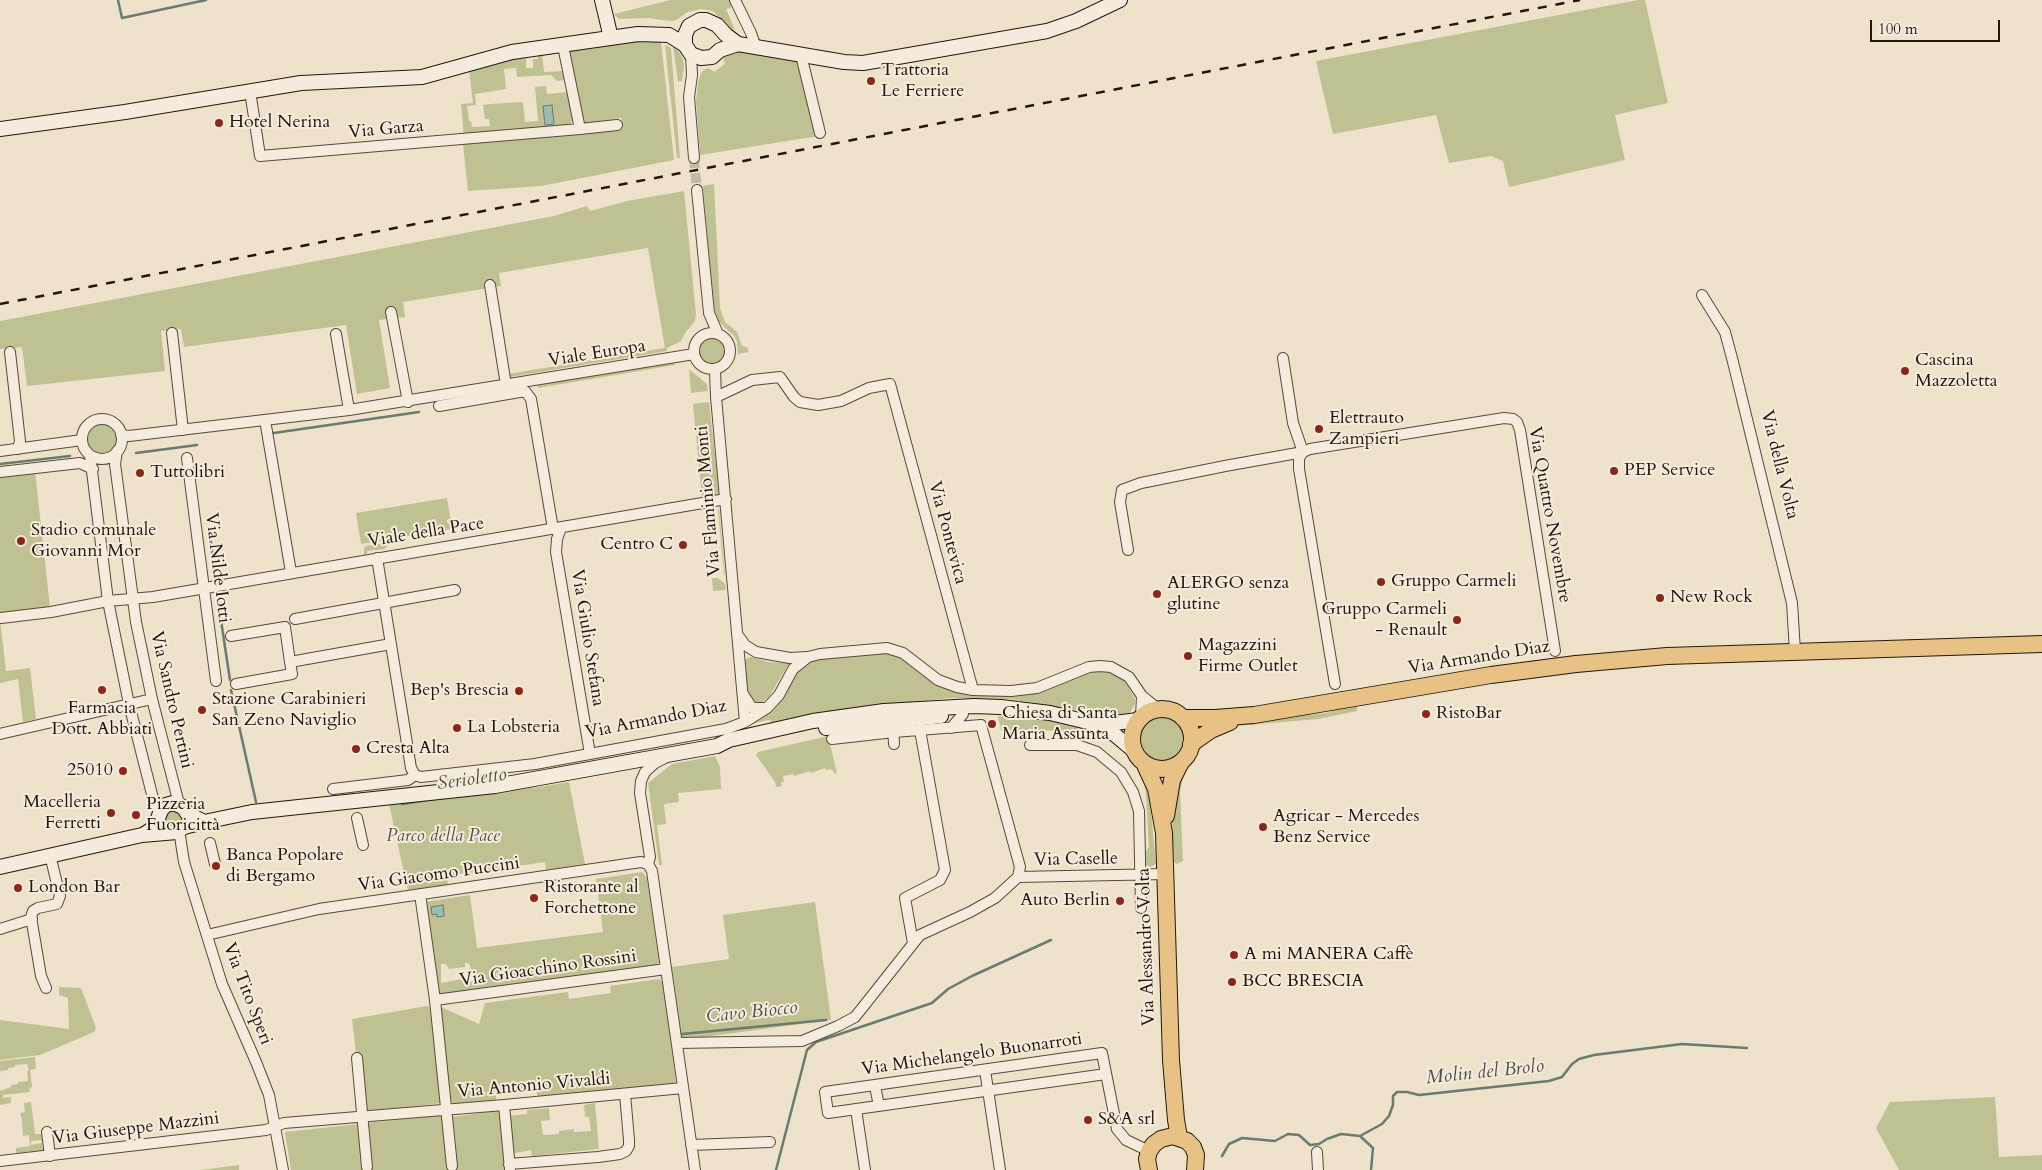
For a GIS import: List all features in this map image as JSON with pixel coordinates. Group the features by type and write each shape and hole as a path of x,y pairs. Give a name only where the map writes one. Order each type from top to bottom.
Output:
{"main road":[{"path":"602,0 611,38"},
{"path":"0,129 144,109 301,83 422,77 512,52 638,34 669,35 700,20 706,20 717,25 738,44 844,62 863,63 1047,31 1076,21 1120,0"},
{"path":"688,50 685,35 689,26"},
{"path":"720,50 723,40 721,30"},
{"path":"669,35 696,57 712,57 720,50 738,44"},
{"path":"1795,651 2042,645"},
{"name":"Via Armando Diaz","path":"1183,718 1254,715 1530,669 1668,656 1795,651"},
{"name":"Via Armando Diaz","path":"717,746 729,740 814,721 910,708 974,706 1050,713 1092,723 1114,734 1133,750"},
{"name":"Via Armando Diaz","path":"893,726 910,708"},
{"path":"1158,709 1170,710 1183,718 1190,730 1191,744 1188,755 1180,764 1163,770 1145,765 1133,750 1132,734 1140,718 1158,709"},
{"name":"Via Armando Diaz","path":"0,867 142,835 181,822 204,822 280,808 494,786 717,746 730,747 816,730 893,726 963,714 1022,710"},
{"name":"Via Armando Diaz","path":"1191,744 1211,730 1254,715"},
{"name":"Via Armando Diaz","path":"1092,723 1112,723 1140,718"},
{"name":"Via Alessandro Volta","path":"1180,764 1175,771 1169,789 1164,833 1171,1060 1176,1120 1180,1137"},
{"name":"Via Alessandro Volta","path":"1145,765 1156,789 1164,833"},
{"name":"Via Armando Diaz","path":"160,815 166,805 173,803 181,822"},
{"path":"160,815 164,829 181,822"},
{"path":"142,835 155,827 160,815"},
{"name":"Via Alessandro Volta","path":"1161,1138 1166,1115 1171,1060"},
{"path":"1150,1170 1147,1159 1149,1151 1161,1138 1173,1136 1180,1137 1193,1147 1196,1155 1195,1170"}],"street":[{"path":"736,0 751,33 754,42 753,47"},
{"path":"563,46 580,129"},
{"path":"688,50 692,75 689,98 694,158"},
{"path":"801,54 820,133"},
{"path":"692,75 707,58"},
{"name":"Via Garza","path":"250,91 260,156 580,129 617,124"},
{"path":"697,190 709,313 718,334 727,340 730,350 725,365 716,370 701,366 695,359 694,354 697,341 704,335 718,334"},
{"path":"490,285 506,385"},
{"name":"Via della Volta","path":"1702,295 1725,332 1733,362 1792,603 1795,651"},
{"path":"391,312 408,402"},
{"path":"704,335 709,313"},
{"path":"172,333 183,430"},
{"path":"336,334 349,410"},
{"path":"10,352 20,441 18,449"},
{"name":"Viale Europa","path":"121,435 129,436 183,430 408,402 694,354"},
{"path":"1283,358 1293,423 1303,452 1299,458 1299,469 1335,684"},
{"name":"Via Flaminio Monti","path":"716,370 716,396 745,722"},
{"name":"Via Pontevica","path":"716,396 752,380 780,377 794,397 800,402 808,405 818,405 841,401 868,388 890,384 973,690"},
{"name":"Via Giulio Stefana","path":"439,406 525,392 531,399 557,528 556,552 590,754"},
{"name":"Via Quattro Novembre","path":"1128,550 1120,502 1122,490 1141,484 1303,452 1310,449 1509,418 1516,422 1520,430 1555,651"},
{"path":"90,456 100,459 109,458 117,452 121,444 121,435 117,427 110,421 100,419 91,422 84,430 82,440 84,449 90,456 93,469 108,601 129,704 155,806 160,815"},
{"path":"265,420 291,572"},
{"path":"0,451 82,440"},
{"name":"Via Sandro Pertini","path":"117,452 115,464 132,598 152,699 178,800 181,822"},
{"name":"Via Nilde Iotti","path":"187,458 216,681"},
{"path":"0,472 80,463 93,469"},
{"name":"Viale della Pace","path":"132,598 153,597 726,499"},
{"path":"377,558 411,768 415,775"},
{"path":"294,618 456,590"},
{"path":"1,618 51,612 132,598"},
{"path":"231,636 285,627 292,674 236,684"},
{"path":"736,629 740,640 750,649 761,654 790,658 808,657"},
{"path":"290,662 391,644"},
{"name":"Via Armando Diaz","path":"333,789 408,780 415,775 421,778 486,771 726,729 745,722 767,708 782,691 792,669 808,657 876,648 891,649 904,653 938,680 957,687 973,690 1011,691 1037,688 1085,669 1100,666 1116,668 1133,681 1142,696 1158,709"},
{"path":"738,660 741,653 750,649"},
{"path":"790,658 793,664 792,669"},
{"path":"742,692 752,708 767,708"},
{"path":"1140,718 1142,696"},
{"path":"2,734 152,699"},
{"path":"952,728 963,714"},
{"name":"Via Armando Diaz","path":"832,739 893,726 920,730 981,725 1020,867 1018,877"},
{"path":"893,726 894,744"},
{"path":"913,943 905,898 940,880 946,870 920,730"},
{"path":"1030,745 1077,745 1097,752 1121,772 1133,792 1139,811 1142,908"},
{"path":"675,754 655,763 645,772 641,781 640,793 650,857 648,864 652,871 695,1170"},
{"path":"357,818 363,845"},
{"name":"Via Tito Speri","path":"181,822 184,862 222,984 263,1079 283,1170"},
{"path":"210,843 216,864"},
{"path":"46,988 41,976 32,919 33,911 57,904 60,896 50,855"},
{"name":"Via Giacomo Puccini","path":"207,935 319,909 641,862 648,864"},
{"name":"Via Caselle","path":"1018,877 1165,874"},
{"path":"677,1043 802,1041 838,1026 855,1017 862,1010 920,935 995,898 1018,877"},
{"path":"420,894 435,1000 447,1110"},
{"path":"0,929 32,919"},
{"name":"Via Gioacchino Rossini","path":"435,1000 666,969"},
{"name":"Via Michelangelo Buonarroti","path":"856,1110 828,1113 826,1092 1102,1053 1117,1129 1126,1140 1149,1151"},
{"path":"356,1058 367,1167"},
{"path":"984,1070 1000,1170"},
{"path":"865,1170 856,1110 1106,1074"},
{"path":"875,1086 879,1106"},
{"name":"Via Antonio Vivaldi","path":"275,1127 284,1123 504,1106 683,1088"},
{"name":"Via Antonio Vivaldi","path":"510,1167 620,1154 626,1151 629,1146 629,1140 625,1094"},
{"path":"504,1106 510,1167"},
{"name":"Via Antonio Vivaldi","path":"447,1110 452,1166"},
{"name":"Via Giuseppe Mazzini","path":"0,1161 50,1156 63,1158 122,1152 266,1130 275,1127"},
{"path":"47,1132 50,1156"},
{"path":"692,1145 770,1142"},
{"path":"1317,1152 1318,1170"}],"green space":[{"path":"671,0 733,0 735,6 726,9 735,30 730,28 713,11 701,9 688,12 676,20 670,21 648,18 619,19 614,14"},
{"path":"1645,0 1668,103 1615,115 1625,160 1509,187 1503,161 1491,156 1449,163 1436,115 1333,134 1316,61"},
{"path":"606,41 661,42 674,160 541,186 468,191 463,144 583,134 623,128 621,118 582,124 569,53 570,50"},
{"path":"665,45 671,48 680,158 677,158"},
{"path":"673,46 676,47 683,59 682,81 678,82"},
{"path":"739,50 799,59 818,136 700,155 696,102 701,73 709,68 714,72 725,64 723,56"},
{"path":"526,54 526,68 533,68 533,59 538,59 538,54 542,54 544,72 562,71 564,80 557,81 551,75 517,77 516,68 504,69 506,89 475,94 476,105 467,106 469,121 471,121 472,127 490,126 489,119 485,119 483,105 490,104 523,102 525,122 538,121 535,87 546,86 547,94 568,92 572,120 569,127 464,138 461,104 473,103 469,70"},
{"path":"714,184 720,308 725,322 737,332 742,346 747,347 749,352 738,354 737,342 734,336 718,321 714,307 703,186"},
{"path":"684,191 696,314 695,321 681,341 667,348 667,351 510,377 508,374 665,348 648,248 499,273 501,286 403,302 405,317 379,320 390,388 357,394 346,325 184,347 181,329 161,331 165,371 27,386 22,347 0,349 0,321 554,216 587,206 590,211 627,201"},
{"path":"712,338 721,342 725,351 721,360 712,364 703,360 699,351 703,342"},
{"path":"675,362 675,365 538,388 538,385"},
{"path":"689,369 707,384 708,391 691,393"},
{"path":"709,402 719,492 717,495 702,498 693,404"},
{"path":"102,422 114,427 119,439 114,451 102,456 90,451 85,439 90,427"},
{"name":"Stadio comunale Giovanni Mor","path":"35,471 50,607 0,613 0,474"},
{"path":"447,498 452,529 361,544 356,513"},
{"path":"719,509 725,575 724,575"},
{"path":"411,539 387,544 387,547 384,549 367,551 367,554 364,555 364,548 366,546"},
{"path":"712,578 718,578 725,584 726,590 713,591"},
{"path":"0,619 6,671 30,668 36,719 23,722 18,679 0,683"},
{"path":"883,652 904,658 922,675 937,684 1032,693 1044,691 1085,674 1104,670 1121,677 1126,682 1135,699 1135,704 1129,714 1110,716 1010,699 951,698 849,709 771,723 770,720 752,724 798,668 813,661 833,657"},
{"path":"751,657 768,662 789,663 769,697 757,706 748,700 744,660"},
{"path":"1357,705 1357,711 1319,719 1236,726 1210,739 1191,759 1184,773 1180,792 1183,861 1177,864 1174,862 1172,821 1175,793 1186,763 1197,746 1233,724 1310,710 1310,715 1331,712 1331,709"},
{"path":"1161,715 1170,717 1178,722 1183,730 1185,739 1183,748 1178,756 1170,761 1161,763 1152,761 1144,756 1139,748 1137,739 1139,730 1144,722 1152,717"},
{"path":"998,716 1045,719 1067,723 1090,731 1001,730"},
{"path":"828,736 837,773 835,774 831,769 826,770 825,768 811,773 810,771 794,776 793,774 783,776 784,782 781,782 782,786 776,787 775,782 756,755 758,752"},
{"path":"715,756 720,767 721,789 678,793 679,802 664,804 666,824 657,825 662,865 659,865 648,783 672,764"},
{"path":"1145,781 1150,801 1156,864 1150,867 1144,864 1143,855 1149,847"},
{"name":"Parco della Pace","path":"569,782 585,864 546,870 545,862 447,876 448,886 408,891 389,804"},
{"path":"173,809 179,812 182,818 179,824 173,827 167,824 164,818 167,812"},
{"path":"642,872 647,878 659,962 657,965 437,997 424,902 470,895 477,948 603,932 596,879","holes":["465,963 469,963 471,970 474,971 473,981 469,982 467,978 441,983 441,964 446,964 449,969 465,967"]},
{"path":"815,902 831,1020 682,1040 672,967 729,959 723,915"},
{"path":"659,979 663,982 676,1082 673,1084 538,1097 536,1090 496,1094 496,1100 454,1104 450,1100 441,1007 479,1024 485,1003 568,992 569,999 611,993 610,986"},
{"path":"59,987 81,988 96,1028 94,1032 40,1055 0,1060 0,1020 69,1029 68,998 59,995"},
{"path":"427,1006 433,1010 442,1103 369,1112 353,1056 353,1053 356,1052 352,1019"},
{"path":"35,1057 36,1069 30,1070 32,1087 29,1088 30,1092 3,1095 3,1098 11,1097 11,1103 0,1105 0,1091 11,1087 11,1085 18,1084 18,1082 28,1081 27,1071 29,1071 27,1064 15,1065 15,1067 8,1068 8,1070 1,1071 0,1073 0,1061"},
{"path":"1995,1097 1999,1157 2042,1155 2042,1170 1899,1170 1876,1128 1890,1102"},
{"path":"31,1102 35,1134 41,1134 42,1140 31,1141 31,1145 42,1143 43,1150 16,1153 16,1148 30,1146 29,1135 23,1136 20,1113 25,1112 24,1103"},
{"path":"595,1103 599,1149 532,1156 531,1150 510,1154 508,1116 527,1114 527,1110 549,1108 550,1120 541,1121 543,1135 559,1134 559,1131 574,1129 574,1132 591,1131 589,1117 585,1117 584,1105"},
{"path":"503,1110 509,1170 456,1170 452,1117"},
{"path":"443,1115 448,1170 371,1170 366,1123"},
{"path":"359,1124 364,1170 291,1170 285,1132"},
{"path":"239,1165 239,1170 201,1170"}],"water":[{"path":"552,105 554,124 545,125 543,106"},
{"path":"443,905 444,916 437,917 437,914 432,915 431,907"}],"waterway":[{"path":"118,0 122,18 206,0"},
{"path":"274,433 419,412"},
{"name":"Serioletto","path":"136,453 197,445"},
{"name":"Serioletto","path":"0,464 70,456"},
{"name":"Serioletto","path":"210,535 215,574"},
{"name":"Serioletto","path":"217,594 230,680"},
{"name":"Serioletto","path":"231,690 256,802"},
{"name":"Serioletto","path":"402,804 427,800"},
{"path":"776,1170 807,1050 816,1042 932,1003 948,989 972,976 1051,940"},
{"name":"Cavo Biocco","path":"682,1034 826,1020"},
{"name":"Molin del Brolo","path":"1222,1156 1229,1144 1242,1138 1275,1141 1288,1134 1299,1135 1310,1145 1319,1144 1341,1134 1360,1136 1382,1124 1389,1116 1393,1105 1393,1096 1397,1092 1419,1095 1549,1081 1562,1077 1572,1064 1579,1059 1594,1055 1682,1044 1747,1048"},
{"path":"1360,1136 1373,1148 1371,1170"}],"tunnel":[{"path":"694,158 697,190"}],"railway":[{"path":"0,304 1580,0"}],"place":[{"name":"Trattoria Le Ferriere","path":"871,81"},
{"name":"Hotel Nerina","path":"219,123"},
{"name":"Cascina Mazzoletta","path":"1905,371"},
{"name":"Elettrauto Zampieri","path":"1319,429"},
{"name":"PEP Service","path":"1614,471"},
{"name":"Tuttolibri","path":"140,473"},
{"name":"Stadio comunale Giovanni Mor","path":"21,541"},
{"name":"Centro C","path":"683,545"},
{"name":"Gruppo Carmeli","path":"1381,582"},
{"name":"ALERGO senza glutine","path":"1157,594"},
{"name":"New Rock","path":"1660,598"},
{"name":"Gruppo Carmeli - Renault","path":"1457,620"},
{"name":"Magazzini Firme Outlet","path":"1188,656"},
{"name":"Farmacia Dott. Abbiati","path":"102,690"},
{"name":"Bep's Brescia","path":"519,691"},
{"name":"Stazione Carabinieri San Zeno Naviglio","path":"202,710"},
{"name":"RistoBar","path":"1426,714"},
{"name":"Chiesa di Santa Maria Assunta","path":"992,724"},
{"name":"La Lobsteria","path":"457,728"},
{"name":"Cresta Alta","path":"356,749"},
{"name":"25010","path":"123,771"},
{"name":"Macelleria Ferretti","path":"111,813"},
{"name":"Pizzeria Fuoricittà","path":"136,815"},
{"name":"Agricar - Mercedes Benz Service","path":"1263,827"},
{"name":"Banca Popolare di Bergamo","path":"216,866"},
{"name":"London Bar","path":"18,888"},
{"name":"Ristorante al Forchettone","path":"534,898"},
{"name":"Auto Berlin","path":"1120,901"},
{"name":"A mi MANERA Caffè","path":"1234,955"},
{"name":"BCC BRESCIA","path":"1232,982"},
{"name":"S&A srl","path":"1088,1120"}]}
